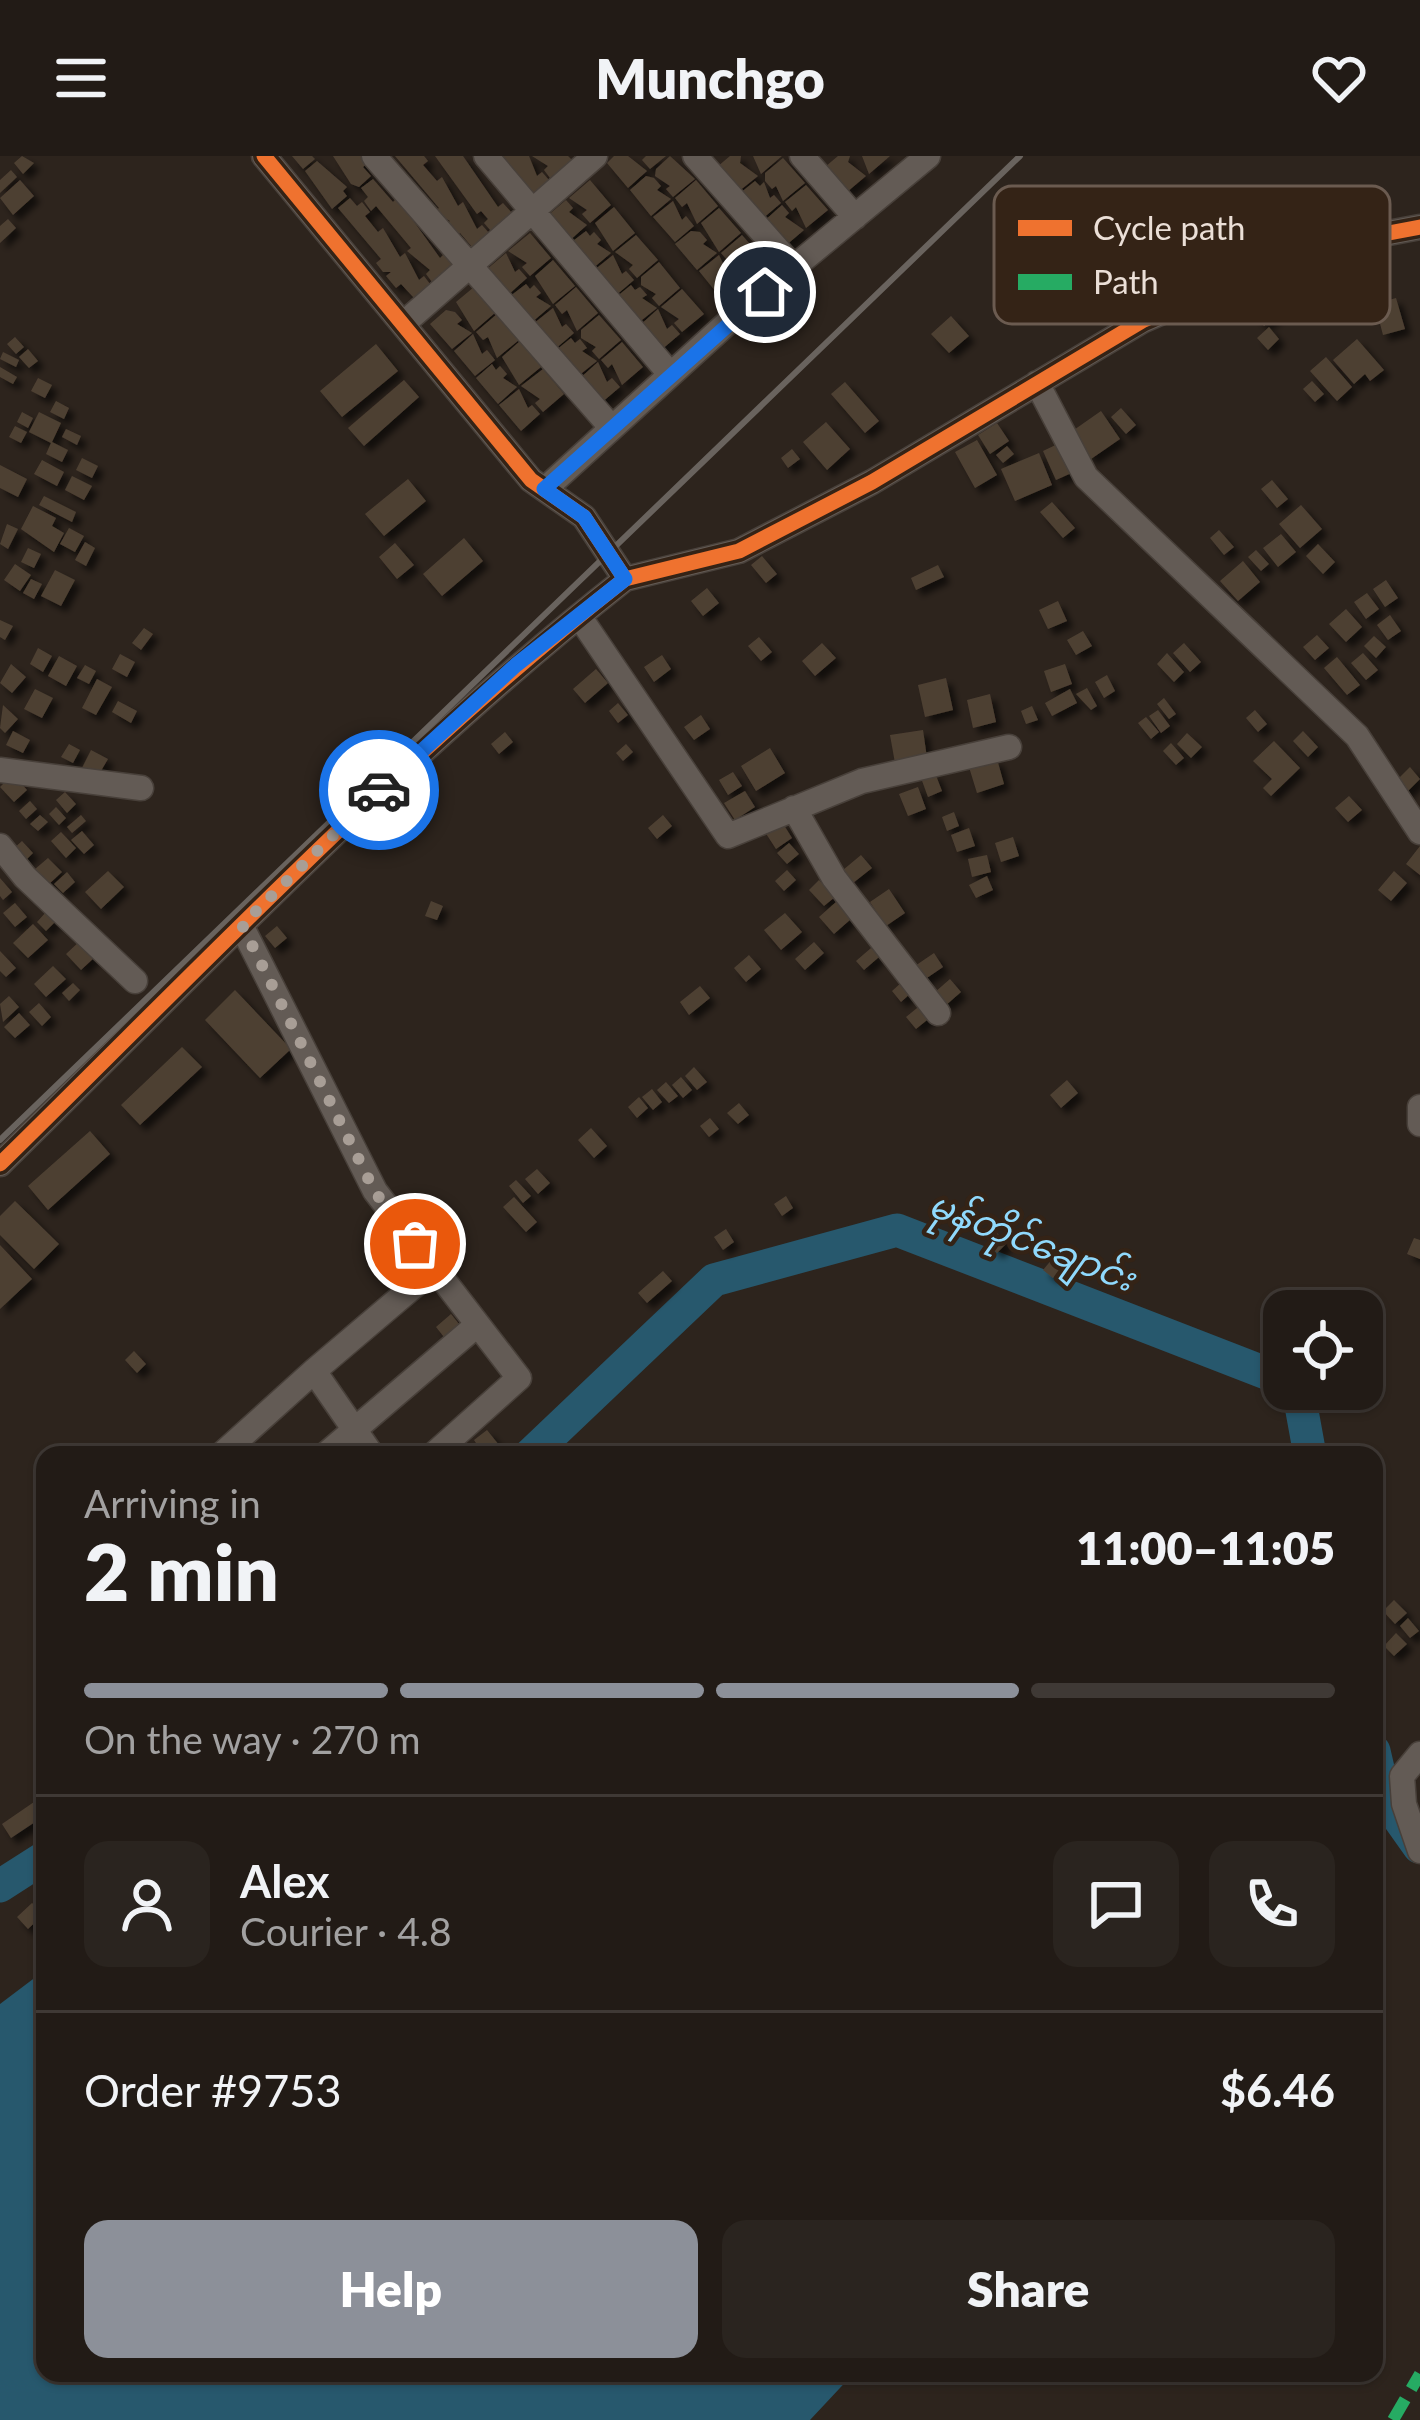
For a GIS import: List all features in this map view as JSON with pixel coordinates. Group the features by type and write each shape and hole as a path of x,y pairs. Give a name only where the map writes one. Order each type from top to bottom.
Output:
{"street":[{"path":"264,156 544,489 584,517 625,579"},
{"path":"374,156 611,427"},
{"path":"486,156 670,374"},
{"path":"403,324 596,156"},
{"path":"695,156 795,269"},
{"path":"802,156 855,217"},
{"path":"544,489 920,159"},
{"path":"1390,233 1420,227"},
{"path":"0,1164 375,794 625,579 739,551 872,482 1137,324"},
{"path":"1037,383 1086,477 1357,736 1420,832"},
{"path":"578,616 728,836 862,781 1009,747"},
{"path":"0,770 141,788"},
{"path":"794,808 834,878 938,1013"},
{"path":"0,846 25,877 135,981"},
{"path":"242,925 375,1192 519,1378 443,1446"},
{"path":"1420,1106 1420,1124"},
{"path":"231,1446 434,1269"},
{"path":"335,1446 477,1325"},
{"path":"314,1371 366,1446"},
{"path":"1420,1754 1402,1776 1404,1804 1420,1851"}],"water":[{"path":"36,1977 36,2382 846,2382 810,2420 0,2420 0,2004"}],"building":[{"path":"22,156 34,163 23,174 14,163"},
{"path":"292,156 312,156 315,159 303,169"},
{"path":"333,156 366,156 370,161 363,167 371,176 359,187 351,184"},
{"path":"395,156 424,156 428,161 423,165 437,181 442,177 477,229 482,225 489,233 472,247 460,233 454,237 444,226 450,221 434,212 439,208"},
{"path":"435,156 463,156 498,207 503,203 512,213 491,231 484,223 488,219 481,211 477,214"},
{"path":"498,156 529,156 537,176 542,172 549,180 532,194"},
{"path":"532,156 572,160 550,178 544,170 548,166"},
{"path":"614,156 628,156 647,171 628,188 607,163"},
{"path":"666,156 650,169 642,160"},
{"path":"670,156 695,179 673,197 666,189 670,186 655,176"},
{"path":"730,156 741,156 740,163 758,176 738,192 717,167"},
{"path":"753,156 782,156 761,174"},
{"path":"838,156 850,156 848,162 866,176 847,192 825,167"},
{"path":"862,156 890,156 869,174"},
{"path":"783,158 805,183 783,201 776,186 772,189 765,181 765,173"},
{"path":"317,161 347,187 343,191 347,196 332,209 305,171"},
{"path":"11,170 17,177 0,193 0,180"},
{"path":"646,176 654,178 661,186 657,190 671,199 651,216 630,190"},
{"path":"373,179 393,202 397,198 440,258 445,253 453,263 432,282 426,274 430,270 407,251 411,248 376,206 371,211 364,201 368,197 361,188"},
{"path":"20,180 34,196 13,215 0,198"},
{"path":"590,180 611,205 590,223 582,214 587,210 569,198"},
{"path":"696,180 718,206 697,224 687,203 682,207 675,198"},
{"path":"755,181 760,186 764,182 770,198 774,195 781,203 761,220 739,194"},
{"path":"806,185 828,210 806,228 796,207 792,211 785,202"},
{"path":"350,198 357,206 362,202 370,212 365,216 378,232 383,228 400,257 405,253 419,280 424,276 430,284 414,298 401,284 396,288 386,276 391,272 383,272 376,263 381,259 338,208"},
{"path":"566,200 573,208 569,212 587,225 568,242 546,217"},
{"path":"673,201 682,220 686,216 694,226 675,242 653,217"},
{"path":"782,205 789,213 785,217 804,230 784,247 763,222"},
{"path":"614,207 635,233 613,251 595,223"},
{"path":"719,208 741,233 719,252 701,223"},
{"path":"8,219 16,228 0,243 0,226"},
{"path":"586,231 590,236 594,232 601,240 597,244 611,253 591,270 569,244"},
{"path":"691,231 700,232 707,240 703,244 717,253 697,270 675,244"},
{"path":"530,233 551,258 530,276 522,267 527,263 508,251"},
{"path":"636,235 658,260 637,278 629,269 633,265 615,252"},
{"path":"742,235 764,260 743,278 733,257 728,261 721,253"},
{"path":"506,253 515,272 519,269 527,278 508,295 486,270"},
{"path":"613,255 622,274 626,271 634,280 614,297 593,271"},
{"path":"719,255 728,274 732,271 740,280 720,297 699,271"},
{"path":"553,260 575,286 553,304 535,276"},
{"path":"659,262 680,288 659,306 652,298 656,294 641,285 641,277"},
{"path":"526,284 530,289 534,285 541,293 536,297 551,306 531,323 509,297"},
{"path":"631,285 635,290 640,287 647,295 642,298 657,308 637,324 615,298"},
{"path":"474,287 496,312 474,331 456,302"},
{"path":"576,287 598,313 577,331 567,310 562,314 555,305"},
{"path":"682,289 704,314 682,332 674,323 679,319 661,307"},
{"path":"1396,298 1405,329 1383,335 1380,324 1390,324 1390,300"},
{"path":"553,308 562,327 566,324 574,333 554,350 533,324"},
{"path":"658,309 667,329 672,325 680,334 660,351 639,326"},
{"path":"446,310 455,312 462,320 457,324 472,333 452,349 430,324"},
{"path":"497,314 519,340 497,358 488,337 483,340 476,332"},
{"path":"599,315 621,340 599,359 592,351 596,347 581,338 581,330"},
{"path":"951,316 969,336 949,353 931,334"},
{"path":"1269,327 1279,339 1268,350 1257,338"},
{"path":"473,334 482,354 487,350 495,360 475,376 454,351"},
{"path":"15,337 24,347 16,354 7,344"},
{"path":"571,338 575,343 580,339 587,348 582,351 597,361 577,377 555,351"},
{"path":"1357,339 1384,370 1370,381 1365,374 1354,384 1333,360"},
{"path":"520,341 541,367 519,385 502,357"},
{"path":"622,342 643,367 622,385 612,364 608,368 601,360"},
{"path":"376,344 398,371 342,417 320,391"},
{"path":"28,349 38,361 29,368 19,357"},
{"path":"3,352 19,360 16,367 0,359"},
{"path":"1326,357 1352,387 1337,401 1310,371"},
{"path":"598,362 607,382 612,378 620,387 600,404 579,379"},
{"path":"492,364 496,370 500,366 507,374 503,378 517,387 498,404 476,378"},
{"path":"0,367 17,377 13,384 0,377"},
{"path":"543,369 564,394 543,412 535,403 540,399 521,386"},
{"path":"38,378 52,385 45,398 31,391"},
{"path":"404,380 419,397 364,446 348,428"},
{"path":"1312,381 1324,394 1315,402 1303,389"},
{"path":"845,382 879,421 865,433 831,394"},
{"path":"519,389 528,408 532,405 540,414 521,431 499,405"},
{"path":"56,401 69,408 64,419 50,412"},
{"path":"1121,408 1136,425 1126,434 1111,417"},
{"path":"1101,411 1120,439 1091,459 1071,432"},
{"path":"22,412 33,418 28,428 17,422"},
{"path":"39,412 61,423 52,442 68,450 62,462 46,454 51,443 29,432"},
{"path":"826,422 850,449 827,470 803,442"},
{"path":"997,423 1009,441 990,454 978,435"},
{"path":"15,426 27,432 21,443 9,437"},
{"path":"66,429 81,436 77,445 62,437"},
{"path":"977,440 997,475 975,488 955,452"},
{"path":"1062,442 1076,471 1056,480 1043,451"},
{"path":"1007,446 1014,454 1003,463 996,455"},
{"path":"792,449 800,459 788,468 781,458"},
{"path":"1039,453 1052,485 1015,501 1001,469"},
{"path":"82,458 98,466 92,478 76,470"},
{"path":"42,460 64,472 57,486 34,474"},
{"path":"0,465 27,479 18,497 0,488"},
{"path":"72,476 92,486 84,500 65,490"},
{"path":"408,479 426,501 384,536 365,514"},
{"path":"1272,480 1288,499 1277,508 1261,489"},
{"path":"44,496 76,512 72,522 39,505"},
{"path":"1052,502 1075,528 1063,538 1040,512"},
{"path":"1301,505 1322,529 1300,548 1279,524"},
{"path":"33,506 56,518 52,526 64,533 54,552 21,529"},
{"path":"7,524 18,529 8,549 0,544"},
{"path":"69,528 84,536 75,552 60,544"},
{"path":"1219,530 1234,547 1224,555 1210,538"},
{"path":"1281,534 1296,552 1278,567 1263,548"},
{"path":"464,538 483,561 442,596 423,574"},
{"path":"85,542 95,548 86,566 75,560"},
{"path":"395,543 414,565 397,579 379,557"},
{"path":"1318,544 1335,562 1323,574 1306,556"},
{"path":"28,548 41,554 34,568 21,562"},
{"path":"1256,550 1269,564 1261,571 1248,557"},
{"path":"762,556 777,574 766,583 751,565"},
{"path":"1243,561 1260,582 1238,601 1220,581"},
{"path":"15,564 31,575 20,591 4,580"},
{"path":"938,565 944,577 916,590 911,578"},
{"path":"55,570 75,580 61,606 41,596"},
{"path":"31,579 42,584 34,599 23,593"},
{"path":"1386,580 1398,598 1385,607 1373,589"},
{"path":"707,588 719,603 703,616 691,601"},
{"path":"1367,593 1379,609 1366,619 1354,602"},
{"path":"1058,601 1067,621 1048,629 1039,610"},
{"path":"1346,609 1362,627 1346,642 1329,624"},
{"path":"1390,615 1401,631 1388,640 1377,625"},
{"path":"0,620 13,626 5,640 0,637"},
{"path":"144,628 153,634 141,650 132,643"},
{"path":"1083,631 1092,646 1076,655 1067,640"},
{"path":"1317,635 1329,648 1315,660 1303,647"},
{"path":"1374,636 1386,647 1376,658 1364,646"},
{"path":"759,637 772,652 761,661 748,646"},
{"path":"822,643 836,658 815,676 802,661"},
{"path":"1184,643 1201,662 1190,672 1173,653"},
{"path":"38,648 52,656 43,672 30,664"},
{"path":"1167,653 1184,672 1174,682 1157,664"},
{"path":"1363,653 1378,670 1366,680 1351,663"},
{"path":"120,654 135,662 127,677 112,669"},
{"path":"662,655 671,669 654,682 644,667"},
{"path":"59,656 77,666 66,686 48,676"},
{"path":"1337,657 1360,685 1347,695 1324,668"},
{"path":"11,664 26,677 12,693 0,683"},
{"path":"1065,664 1072,684 1051,692 1044,671"},
{"path":"85,665 96,671 89,684 77,678"},
{"path":"596,669 608,683 585,703 573,689"},
{"path":"1107,675 1115,691 1104,698 1095,682"},
{"path":"946,678 953,710 925,717 918,685"},
{"path":"97,679 112,687 96,715 82,708"},
{"path":"1087,688 1097,706 1091,710 1076,694"},
{"path":"35,689 53,698 42,718 24,709"},
{"path":"1070,689 1077,703 1052,716 1045,703"},
{"path":"990,694 996,722 973,728 967,700"},
{"path":"1164,698 1176,714 1169,719 1157,704"},
{"path":"118,701 137,711 131,723 112,712"},
{"path":"618,703 628,715 618,723 609,711"},
{"path":"3,705 18,719 5,733 0,728"},
{"path":"1032,706 1038,720 1026,724 1021,711"},
{"path":"1158,710 1170,726 1161,733 1149,716"},
{"path":"1255,710 1267,724 1258,732 1246,718"},
{"path":"701,715 710,729 694,740 684,727"},
{"path":"1146,717 1159,732 1151,739 1138,723"},
{"path":"923,730 927,758 895,763 890,735"},
{"path":"13,731 30,740 23,753 6,745"},
{"path":"1303,731 1318,747 1308,757 1293,741"},
{"path":"505,732 513,742 499,754 491,744"},
{"path":"1187,733 1202,747 1191,758 1177,744"},
{"path":"1274,741 1300,768 1271,796 1263,788 1272,779 1253,761"},
{"path":"1171,743 1184,758 1176,765 1163,751"},
{"path":"69,744 80,750 73,763 61,757"},
{"path":"626,744 633,752 623,761 616,753"},
{"path":"770,748 785,773 756,791 741,766"},
{"path":"91,750 108,759 98,776 82,768"},
{"path":"997,759 1004,784 977,793 969,767"},
{"path":"1410,767 1420,779 1405,794 1394,783"},
{"path":"733,772 742,786 728,795 719,780"},
{"path":"935,773 942,791 928,797 921,778"},
{"path":"13,774 27,790 14,802 0,787"},
{"path":"918,787 926,809 908,816 899,794"},
{"path":"745,791 755,807 735,820 724,803"},
{"path":"65,792 76,804 67,813 56,800"},
{"path":"1349,796 1362,810 1348,822 1335,808"},
{"path":"30,801 37,809 26,819 19,811"},
{"path":"56,807 66,818 59,825 49,814"},
{"path":"954,812 959,826 947,831 942,817"},
{"path":"40,815 48,822 38,831 30,824"},
{"path":"81,815 86,821 72,833 67,827"},
{"path":"663,815 672,826 657,839 648,828"},
{"path":"782,822 792,838 776,849 765,832"},
{"path":"969,828 975,846 957,852 951,835"},
{"path":"82,831 94,845 84,854 71,840"},
{"path":"61,832 76,848 66,858 51,841"},
{"path":"1013,837 1019,856 1001,862 995,843"},
{"path":"22,841 33,853 24,862 12,850"},
{"path":"789,843 799,854 787,864 777,853"},
{"path":"1420,846 1420,875 1406,864"},
{"path":"861,855 872,868 853,883 843,870"},
{"path":"987,855 991,872 972,877 968,859"},
{"path":"48,858 62,872 48,885 34,870"},
{"path":"787,870 796,880 784,891 775,881"},
{"path":"108,871 124,887 101,909 85,892"},
{"path":"1394,871 1407,883 1391,901 1378,890"},
{"path":"67,872 75,882 63,893 54,884"},
{"path":"987,876 993,890 976,898 969,885"},
{"path":"0,878 12,892 3,900 0,896"},
{"path":"819,880 835,897 824,906 809,890"},
{"path":"889,889 905,913 886,926 870,902"},
{"path":"431,901 443,906 437,920 425,916"},
{"path":"836,902 851,919 834,934 819,917"},
{"path":"15,903 27,917 15,927 3,913"},
{"path":"47,911 56,921 46,931 37,922"},
{"path":"785,913 802,932 781,950 764,930"},
{"path":"33,924 48,940 28,958 13,943"},
{"path":"277,926 287,938 275,948 265,936"},
{"path":"81,940 96,956 81,970 66,954"},
{"path":"814,942 824,953 805,970 795,959"},
{"path":"871,948 879,957 864,970 856,961"},
{"path":"0,951 16,968 6,977 0,971"},
{"path":"934,953 943,967 921,982 912,968"},
{"path":"749,955 761,969 746,982 734,968"},
{"path":"53,966 66,979 46,997 34,984"},
{"path":"950,979 961,992 945,1006 934,993"},
{"path":"902,982 911,993 901,1002 892,991"},
{"path":"73,983 80,990 69,1001 62,993"},
{"path":"700,986 710,998 689,1015 680,1002"},
{"path":"235,990 291,1049 260,1078 205,1020"},
{"path":"9,996 19,1007 3,1022 0,1004"},
{"path":"39,1003 51,1017 42,1026 29,1012"},
{"path":"922,1004 932,1016 916,1029 906,1017"},
{"path":"19,1013 30,1025 15,1038 4,1027"},
{"path":"182,1047 202,1067 140,1125 121,1105"},
{"path":"694,1067 707,1082 697,1090 685,1076"},
{"path":"681,1077 692,1090 683,1098 672,1085"},
{"path":"1067,1080 1078,1093 1061,1108 1050,1095"},
{"path":"666,1082 678,1096 669,1103 657,1090"},
{"path":"652,1089 662,1102 653,1110 642,1097"},
{"path":"639,1097 648,1108 637,1118 628,1107"},
{"path":"739,1103 749,1115 738,1124 727,1113"},
{"path":"710,1118 719,1129 709,1137 700,1126"},
{"path":"591,1128 607,1146 594,1158 578,1140"},
{"path":"90,1131 110,1154 48,1210 28,1186"},
{"path":"537,1169 550,1183 538,1194 525,1179"},
{"path":"516,1180 531,1196 523,1203 509,1186"},
{"path":"786,1196 793,1208 782,1216 774,1204"},
{"path":"514,1197 537,1222 526,1232 503,1207"},
{"path":"15,1201 59,1244 34,1269 0,1235 0,1216"},
{"path":"726,1229 734,1242 723,1250 714,1237"},
{"path":"997,1233 1007,1243 997,1253 987,1243"},
{"path":"1414,1238 1420,1240 1420,1259 1407,1254"},
{"path":"0,1245 32,1279 0,1309"},
{"path":"1053,1258 1063,1266 1053,1278 1043,1270"},
{"path":"663,1271 672,1281 647,1303 638,1293"},
{"path":"451,1314 459,1324 444,1337 436,1327"},
{"path":"134,1351 146,1364 137,1373 125,1360"},
{"path":"487,1430 499,1445 478,1446 474,1440"},
{"path":"1394,1600 1407,1613 1395,1624 1383,1611"},
{"path":"1408,1618 1419,1631 1410,1638 1400,1626"},
{"path":"1396,1633 1407,1644 1394,1656 1384,1646"},
{"path":"36,1805 36,1821 11,1838 2,1824"},
{"path":"32,1903 36,1906 36,1921 28,1929 17,1917"}],"waterway":[{"name":"မုန်တိုင်ချောင်း","path":"539,1446 714,1280 897,1230 1263,1372"},
{"name":"မုန်တိုင်ချောင်း","path":"1302,1410 1308,1446"},
{"name":"မုန်တိုင်ချောင်း","path":"1383,1790 1419,1847"},
{"name":"မုန်တိုင်ချောင်း","path":"0,1886 36,1863"}],"railway":[{"path":"0,1140 1020,156"}],"marked path":[{"path":"1393,2420 1420,2374"}],"cycle path":[{"path":"264,156 531,480 584,517 625,579 739,551 872,482 1137,324"},
{"path":"1390,233 1420,227"},
{"path":"0,1164 382,789 625,579"}],"way so far":[{"path":"379,790 242,925 325,1082 375,1192 415,1244"}],"route":[{"path":"379,790 516,665 625,579 584,517 544,489 765,292"}]}
